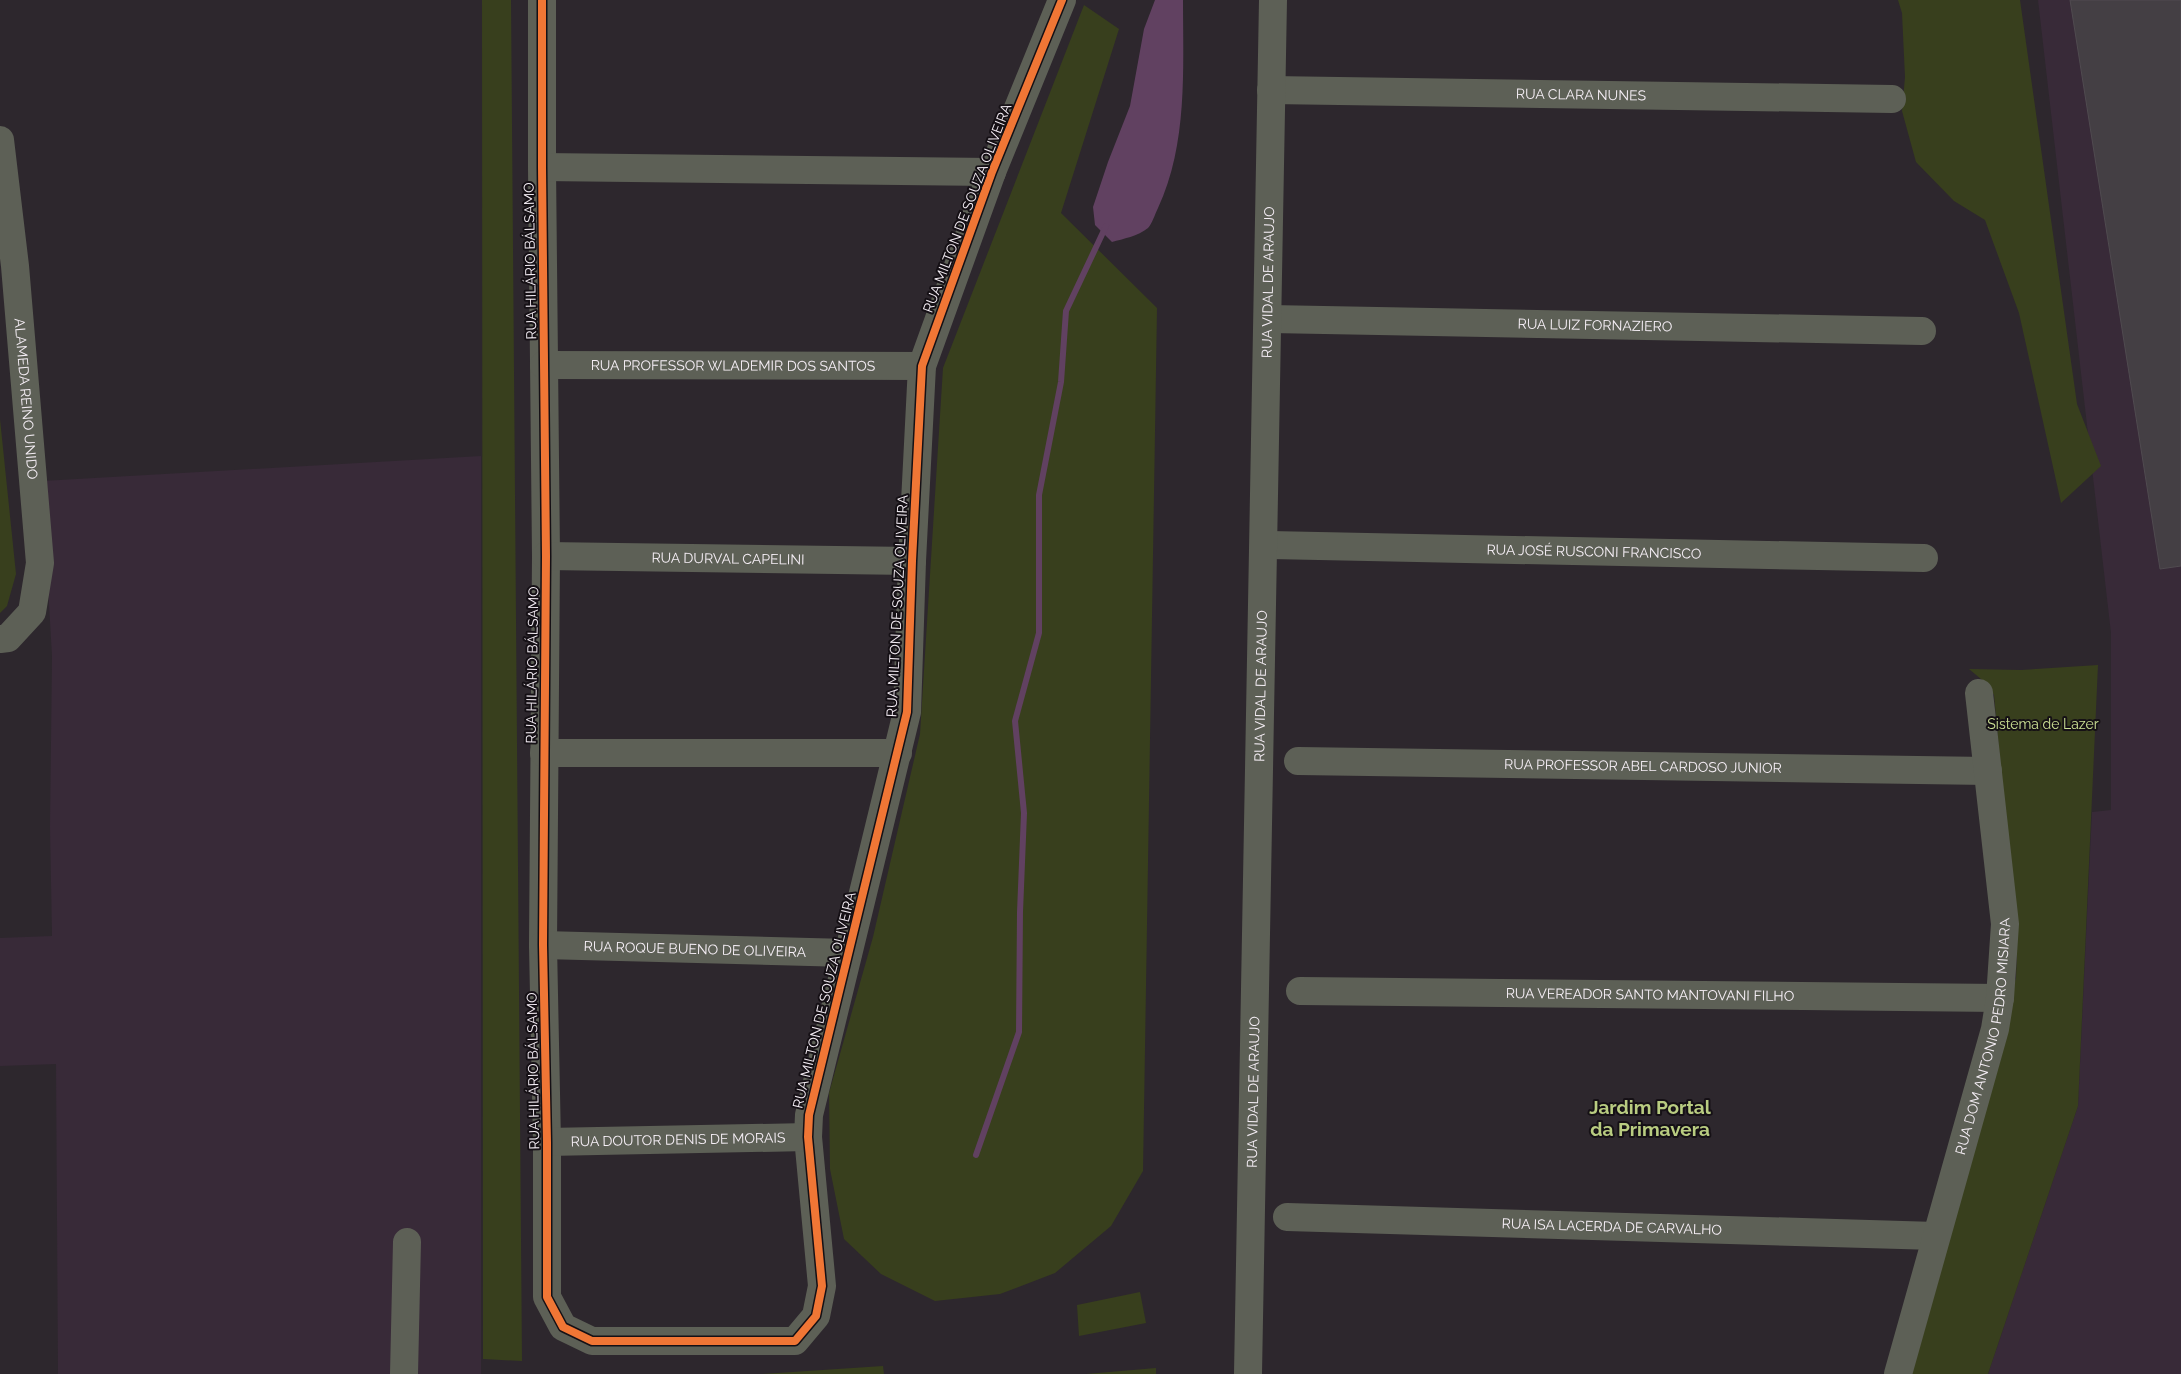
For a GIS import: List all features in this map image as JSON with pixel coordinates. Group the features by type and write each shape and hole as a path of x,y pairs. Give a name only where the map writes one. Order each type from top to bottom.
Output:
{"street":[{"name":"RUA HILÁRIO BÁLSAMO","path":"542,0 546,556 543,945 547,1142 547,1297 563,1327"},
{"name":"RUA MILTON DE SOUZA OLIVEIRA","path":"563,1327 592,1341 795,1341 816,1316 822,1286 808,1137 809,1115 907,712 912,561 922,366 992,172 1062,0"},
{"name":"RUA VIDAL DE ARAUJO","path":"1248,1374 1269,319 1273,0"},
{"name":"RUA CLARA NUNES","path":"1271,90 1892,100"},
{"name":"ALAMEDA REINO UNIDO","path":"0,140 15,266 40,563 32,612 8,638 0,639"},
{"path":"542,167 992,172"},
{"name":"RUA LUIZ FORNAZIERO","path":"1269,319 1922,330"},
{"name":"RUA PROFESSOR WLADEMIR DOS SANTOS","path":"544,365 922,366"},
{"name":"RUA JOSÉ RUSCONI FRANCISCO","path":"1264,545 1924,558"},
{"name":"RUA DURVAL CAPELINI","path":"546,556 912,561"},
{"name":"RUA DOM ANTONIO PEDRO MISIARA","path":"1898,1374 1995,1029 2000,998 2005,924 1979,693"},
{"path":"544,753 898,753"},
{"name":"RUA PROFESSOR ABEL CARDOSO JUNIOR","path":"1298,761 1988,771"},
{"name":"RUA ROQUE BUENO DE OLIVEIRA","path":"543,945 848,952"},
{"name":"RUA VEREADOR SANTO MANTOVANI FILHO","path":"1300,991 2000,998"},
{"name":"RUA DOUTOR DENIS DE MORAIS","path":"547,1142 808,1137"},
{"name":"RUA ISA LACERDA DE CARVALHO","path":"1287,1217 1936,1236"},
{"path":"404,1374 407,1242"}],"shaded area":[{"path":"1155,0 1183,0 1182,106 1175,158 1168,184 1148,228 1135,235 1112,242 1095,225 1093,207 1130,106 1144,29"},
{"path":"2038,0 2181,0 2181,1374 1988,1374 2078,1106 2092,812 2111,810 2111,633"},
{"path":"481,456 481,1374 58,1374 56,1064 0,1066 0,938 52,936 50,827 52,656 42,481"}],"green space":[{"path":"482,0 511,0 522,1361 483,1359"},
{"path":"1898,0 2020,0 2077,404 2101,466 2061,503 2019,313 1985,220 1954,201 1916,162 1902,111 1905,77 1902,13"},
{"path":"1084,5 1119,29 1061,213 1157,308 1143,1171 1111,1226 1055,1273 1000,1294 935,1301 881,1274 844,1239 830,1169 829,1093 873,937 920,734 943,368"},
{"path":"0,419 16,574 7,606 0,613"},
{"name":"Sistema de Lazer","path":"2098,665 2078,1106 1988,1374 1907,1374 2016,978 2015,923 1994,695 1987,684 1969,669 2021,670"},
{"path":"1140,1292 1146,1323 1079,1336 1077,1305"},
{"path":"883,1366 884,1374 762,1374"},
{"path":"1156,1368 1156,1374 1086,1374"}],"building":[{"path":"2070,0 2181,0 2181,566 2160,569"}],"waterway":[{"path":"976,1155 1019,1032 1020,912 1024,813 1015,721 1039,633 1039,495 1061,382 1066,311 1106,226"}],"cycle path":[{"path":"542,0 546,556 543,945 547,1142 547,1297 563,1327 592,1341 795,1341 816,1316 822,1286 808,1137 809,1115 907,712 912,561 922,366 992,172 1062,0"}],"district":[{"name":"Jardim Portal da Primavera","path":"1650,1118"}]}
